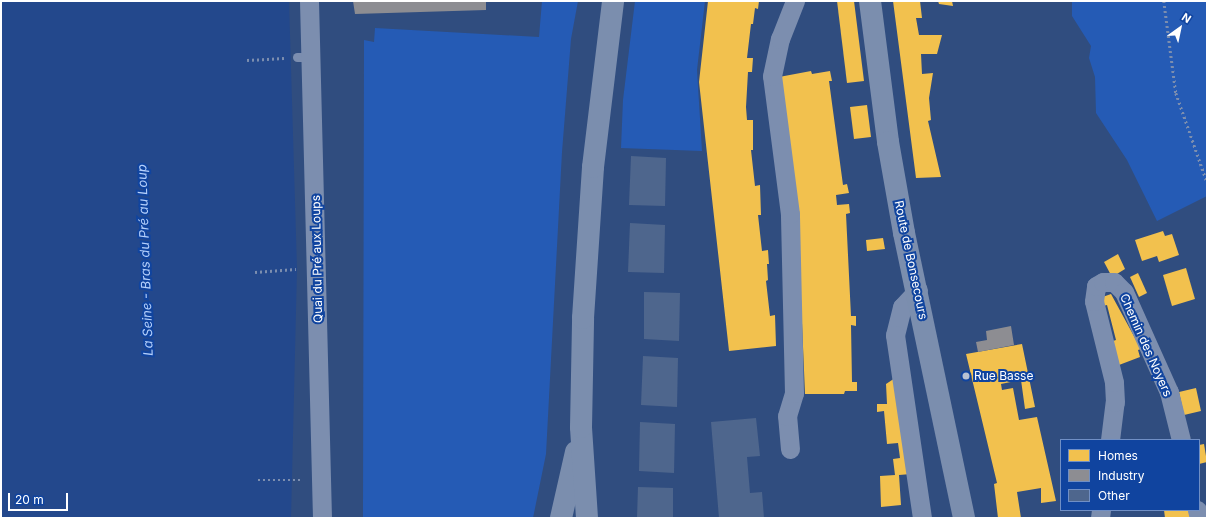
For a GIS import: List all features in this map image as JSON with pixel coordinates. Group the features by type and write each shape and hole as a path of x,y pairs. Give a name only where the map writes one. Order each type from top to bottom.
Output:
{"main road":[{"path":"587,518 581,427 583,318 593,167 613,1"},
{"name":"Route de Bonsecours","path":"870,1 888,142 964,518"},
{"path":"561,518 581,427"}],"street":[{"name":"Quai du Pré aux Loups","path":"309,1 304,57 315,479 322,518"},
{"path":"790,449 787,416 794,393 790,214 772,76 780,39 795,1"},
{"name":"Chemin des Noyers","path":"1110,439 1115,402 1114,382 1094,301 1096,286 1103,282 1114,282 1124,292 1169,392 1181,439"},
{"path":"918,290 902,307 895,335 922,518"}],"path":[{"path":"1164,1 1176,93 1207,182"},
{"path":"247,60 304,57"},
{"path":"255,272 310,268"},
{"path":"258,480 315,479"}],"shaded area":[{"path":"542,1 578,1 571,39 562,152 546,454 533,518 363,518 364,40 374,42 375,28 539,37"},
{"path":"635,1 705,1 697,70 702,151 621,148 623,100"},
{"path":"1072,1 1207,1 1207,196 1157,221 1127,160 1096,113 1095,77 1089,58 1091,46 1072,16"}],"water":[{"name":"La Seine - Bras du Pré au Loup","path":"1,1 289,1 297,269 291,518 1,518"}],"building: Homes":[{"path":"708,1 759,1 758,9 755,8 753,24 751,24 747,58 753,58 752,72 748,72 746,107 747,120 753,120 753,150 751,150 755,186 760,185 761,215 758,215 762,251 768,250 768,280 766,281 770,316 775,315 776,346 729,351 699,82"},
{"path":"837,1 854,1 864,81 847,83"},
{"path":"893,1 920,1 922,18 916,18 919,35 942,35 937,54 921,54 922,74 933,73 929,98 931,120 928,121 941,177 916,178"},
{"path":"938,1 952,1 953,6 939,4"},
{"path":"811,71 812,74 830,71 832,81 829,81 843,185 847,184 849,193 836,195 837,205 849,204 850,213 846,214 851,316 856,316 856,326 851,325 852,382 857,382 857,391 845,391 844,394 805,394 797,204 779,77"},
{"path":"867,105 871,137 854,139 850,107"},
{"path":"1163,231 1165,236 1172,234 1179,255 1159,262 1157,256 1142,261 1135,240"},
{"path":"883,238 885,249 867,251 866,240"},
{"path":"1118,254 1125,269 1112,277 1104,262"},
{"path":"1186,268 1195,299 1172,306 1163,275"},
{"path":"1138,273 1147,293 1139,297 1130,277"},
{"path":"1111,294 1141,349 1138,350 1140,357 1119,365 1113,341 1116,340 1107,305 1099,307 1097,299"},
{"path":"1022,344 1035,407 1025,409 1021,380 1001,384 1002,390 1013,388 1019,420 1037,417 1056,501 1041,503 1041,488 1017,492 1021,518 998,518 994,484 997,483 966,354"},
{"path":"895,378 911,474 899,475 901,505 881,507 880,476 895,475 893,459 900,458 898,443 887,444 884,411 877,412 877,404 887,404 886,384"},
{"path":"1196,388 1201,411 1184,415 1179,392"},
{"path":"1204,444 1207,462 1200,464 1200,445"},
{"path":"1164,511 1190,511 1192,518 1165,518"}],"building: Industry":[{"path":"353,1 486,1 486,10 355,14"},
{"path":"1011,326 1014,345 978,352 976,342 987,340 986,331"}],"building: Other":[{"path":"631,156 666,158 665,206 629,205"},
{"path":"630,223 665,225 664,273 628,272"},
{"path":"644,292 680,293 679,341 644,339"},
{"path":"643,356 678,358 677,407 641,405"},
{"path":"756,418 760,456 747,457 750,493 762,492 764,518 719,518 711,422"},
{"path":"640,422 675,424 674,473 639,471"},
{"path":"638,487 673,488 673,518 637,518"}],"place":[{"name":"Rue Basse","path":"966,376"}]}
